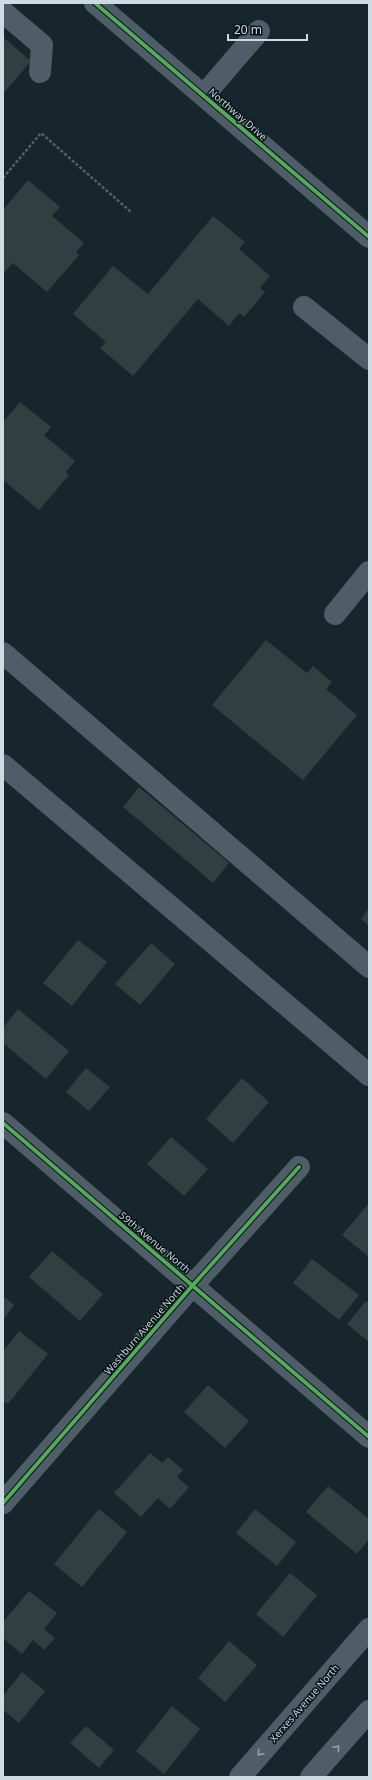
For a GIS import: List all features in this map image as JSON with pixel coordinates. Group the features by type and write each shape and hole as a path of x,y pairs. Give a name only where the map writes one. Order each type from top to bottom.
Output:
{"street":[{"name":"Northway Drive","path":"95,3 369,237"},
{"path":"3,12 42,45 40,72"},
{"path":"204,96 260,31"},
{"path":"304,307 369,359"},
{"path":"335,614 369,572"},
{"path":"3,653 369,967"},
{"path":"3,766 368,1070"},
{"name":"59th Avenue North","path":"3,1123 369,1437"},
{"name":"Washburn Avenue North","path":"3,1503 193,1285 299,1167"},
{"name":"Xerxes Avenue North","path":"240,1777 369,1629"},
{"path":"311,1777 369,1711"}],"path":[{"path":"3,178 41,133 131,212"}],"building":[{"path":"3,37 31,61 3,94"},
{"path":"28,180 60,207 52,216 84,243 76,252 79,255 47,292 13,263 3,274 3,210"},
{"path":"213,216 245,242 239,249 270,276 260,288 265,292 244,317 239,313 229,326 198,299 133,376 100,348 106,342 73,314 113,266 148,294"},
{"path":"20,402 51,427 44,435 75,461 66,472 69,475 39,510 4,481 3,482 3,422"},
{"path":"266,640 307,673 313,666 332,682 326,689 357,715 303,780 212,705"},
{"path":"139,787 229,863 213,883 123,807"},
{"path":"369,908 369,926 361,919"},
{"path":"78,940 107,962 72,1006 43,983"},
{"path":"151,943 175,964 140,1005 115,984"},
{"path":"18,1009 69,1051 46,1079 3,1043 3,1028"},
{"path":"86,1068 110,1087 89,1111 66,1092"},
{"path":"242,1078 269,1102 233,1143 206,1119"},
{"path":"171,1137 208,1169 184,1196 147,1164"},
{"path":"369,1203 369,1257 342,1235"},
{"path":"52,1251 103,1294 80,1321 29,1277"},
{"path":"312,1259 359,1295 339,1320 293,1283"},
{"path":"3,1296 14,1305 3,1320"},
{"path":"366,1301 369,1303 369,1342 347,1324"},
{"path":"19,1331 48,1354 8,1404 3,1401 3,1351"},
{"path":"208,1385 249,1421 225,1448 184,1412"},
{"path":"150,1453 162,1463 168,1457 183,1470 177,1477 189,1487 170,1509 158,1498 141,1517 114,1493"},
{"path":"328,1486 369,1519 369,1539 357,1554 306,1512"},
{"path":"99,1509 127,1532 82,1587 54,1564"},
{"path":"255,1509 296,1542 277,1566 236,1533"},
{"path":"290,1573 317,1595 283,1637 256,1614"},
{"path":"29,1591 57,1613 44,1629 55,1638 44,1650 33,1640 22,1654 3,1638 3,1622"},
{"path":"229,1641 257,1665 225,1702 198,1678"},
{"path":"22,1672 45,1691 19,1723 3,1710 3,1696"},
{"path":"172,1706 200,1729 164,1774 136,1751"},
{"path":"86,1726 114,1750 99,1768 70,1743"}],"cycle path":[{"path":"95,3 369,237"},
{"path":"3,1123 369,1437"},
{"path":"3,1503 193,1285 299,1167"}]}
